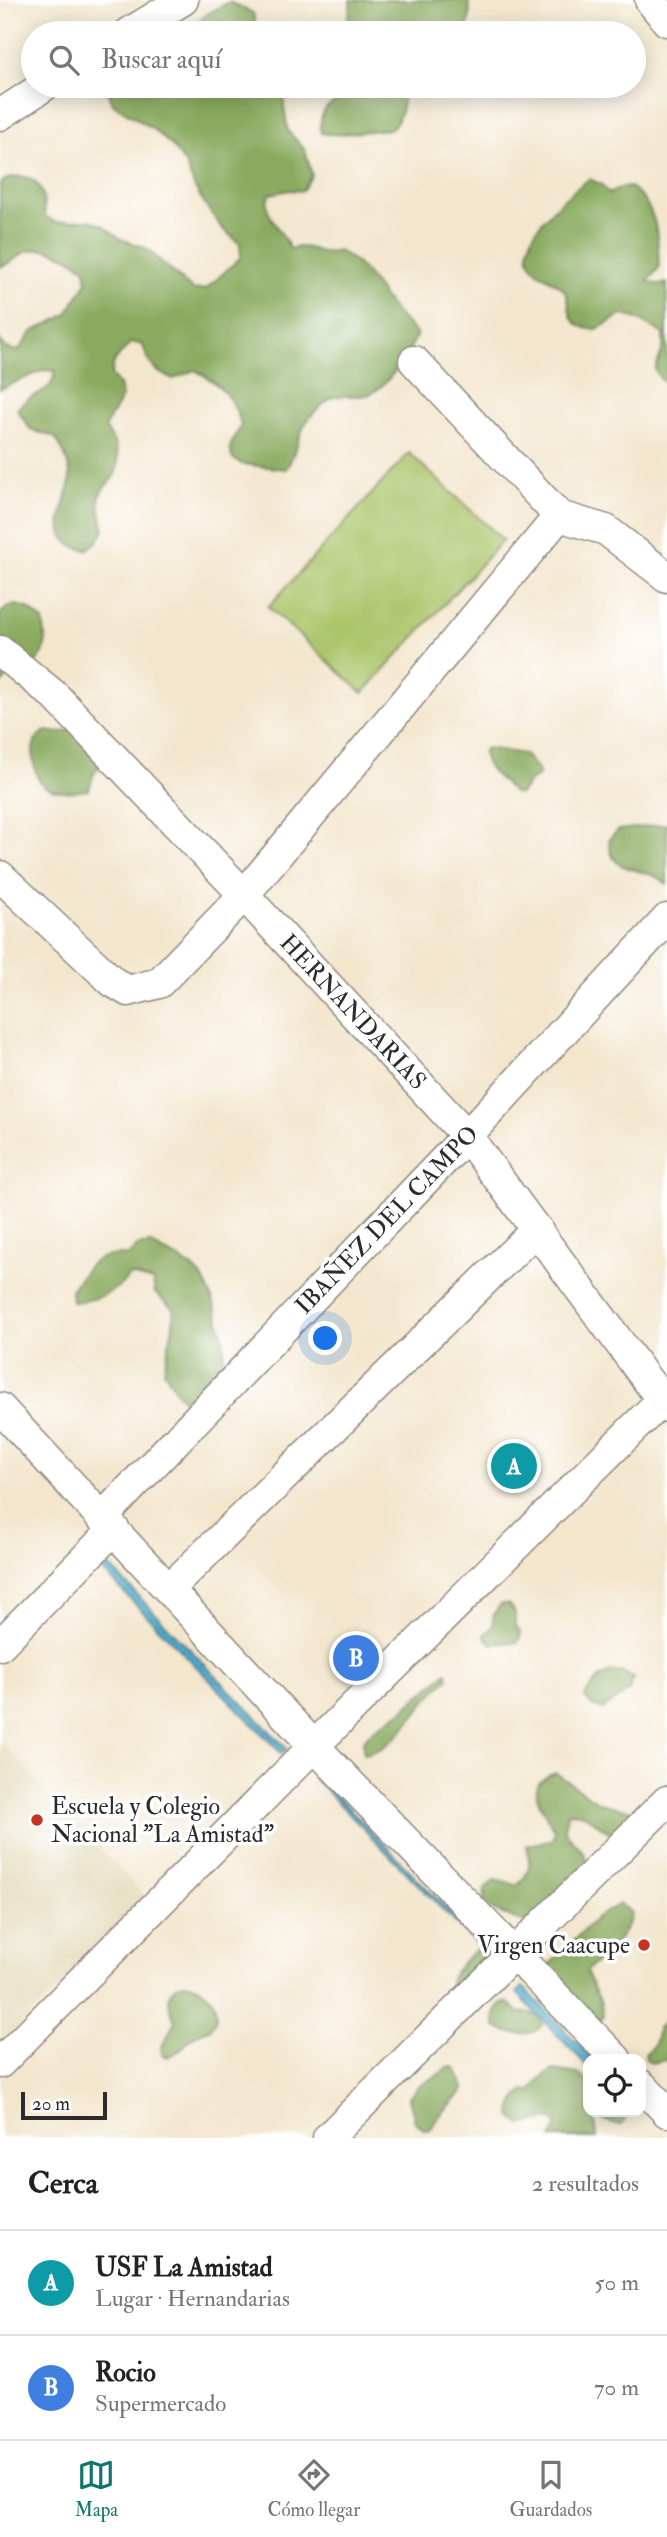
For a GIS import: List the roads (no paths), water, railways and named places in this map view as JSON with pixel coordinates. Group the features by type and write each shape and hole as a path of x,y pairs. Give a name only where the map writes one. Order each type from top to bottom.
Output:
{"street":[{"path":"149,21 183,0"},
{"path":"650,0 667,21"},
{"path":"0,115 26,98"},
{"path":"414,361 559,516 606,530 667,577"},
{"path":"0,876 113,982 128,991 159,983 244,895 559,516"},
{"name":"HERNANDARIAS","path":"0,651 55,696 467,1136 665,1403"},
{"name":"IBAÑEZ DEL CAMPO","path":"0,1645 109,1523 667,919"},
{"path":"169,1589 537,1228"},
{"path":"0,2063 314,1746 665,1403"},
{"path":"0,1408 314,1746 611,2054"},
{"path":"328,2138 667,1801"},
{"path":"646,2090 667,2112"}],"water":[{"path":"103,1560 287,1749 282,1754 98,1566"},
{"path":"315,1773 489,1952 486,1954 312,1776"},
{"path":"523,1987 588,2054 583,2054 583,2062 517,1993"}],"place":[{"name":"USF La Amistad","path":"514,1466"},
{"name":"Rocio","path":"356,1658"},
{"name":"Escuela y Colegio Nacional \"La Amistad\"","path":"37,1820"},
{"name":"Virgen Caacupe","path":"644,1945"}]}
